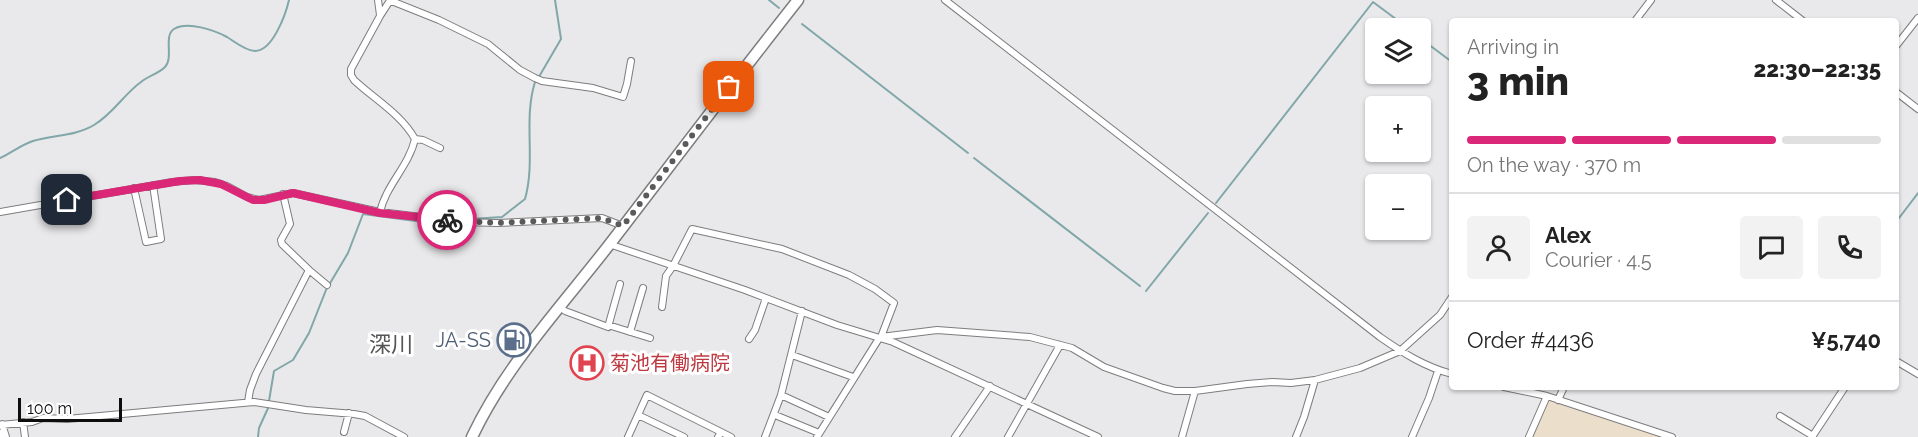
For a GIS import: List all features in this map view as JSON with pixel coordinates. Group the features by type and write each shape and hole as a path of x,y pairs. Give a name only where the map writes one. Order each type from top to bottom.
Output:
{"highway":[{"path":"472,437 483,413 509,373 798,0"}],"street":[{"path":"378,0 380,16"},
{"path":"945,0 1400,351 1438,371 1449,373"},
{"path":"1637,18 1651,0"},
{"path":"1776,0 1799,18"},
{"path":"440,148 415,139 393,113 360,86 351,75 352,66 389,2 439,20 488,44 519,70 542,81 593,88 623,98 631,61"},
{"path":"1899,42 1918,18"},
{"path":"1899,94 1918,109"},
{"path":"380,213 386,195 406,161 415,139"},
{"path":"0,212 134,188 200,180 221,184 253,200 264,200 293,193 380,213 472,223 602,218 623,226"},
{"path":"134,188 146,242 162,239 153,185"},
{"path":"283,194 290,224 281,240 282,244 327,285"},
{"path":"662,307 666,276 692,229 782,249 849,275 875,289 894,303 881,337 818,435 775,415"},
{"path":"609,244 837,325 881,337 1098,437"},
{"path":"248,402 256,374 309,270"},
{"path":"608,325 620,284"},
{"path":"630,332 643,288"},
{"path":"749,339 755,330 766,298"},
{"path":"881,337 937,330 1030,337 1072,348 1128,376 1175,391 1195,391 1247,384 1315,380 1360,368 1400,351 1440,315 1449,302"},
{"path":"560,307 608,327 608,325 650,338"},
{"path":"765,437 781,395 802,311"},
{"path":"1008,437 1060,345"},
{"path":"792,355 854,377"},
{"path":"1899,363 1918,374"},
{"path":"1412,437 1438,371"},
{"path":"1296,437 1315,380"},
{"path":"955,437 990,386"},
{"path":"1518,390 1547,396 1672,437"},
{"path":"1558,400 1563,390"},
{"path":"1780,416 1812,437 1843,390"},
{"path":"1182,437 1195,391"},
{"path":"631,436 647,395 720,434 731,437"},
{"path":"781,395 829,417"},
{"path":"1529,437 1547,396"},
{"path":"6,437 1,425 43,418 67,419 248,402 366,416 389,434 404,437"},
{"path":"344,432 349,413"},
{"path":"638,415 684,437"},
{"path":"23,422 25,437"}],"shaded area":[{"path":"1547,396 1672,437 1529,437"}],"waterway":[{"path":"0,158 33,141 87,129 101,120 135,87 165,67 169,58 169,37 174,29 186,26 201,27 222,34 248,50 262,49 278,30 289,0"},
{"path":"540,75 561,39 555,0"},
{"path":"769,0 779,8"},
{"path":"1216,203 1373,2 1395,18"},
{"path":"802,24 968,153"},
{"path":"1431,46 1449,60"},
{"path":"471,219 502,217 525,199 530,170 530,111 535,82"},
{"path":"974,158 1140,286"},
{"path":"1899,218 1918,193"},
{"path":"1146,291 1208,213"},
{"path":"269,401 274,371 293,360 309,333 326,290 348,253 363,214 453,226"},
{"path":"258,437 259,428 269,406"}],"way so far":[{"path":"447,220 497,223 602,218 623,226 729,87"}],"place":[{"name":"JA-SS","path":"514,340"},
{"name":"菊池有働病院","path":"587,363"}],"district":[{"name":"深川","path":"391,344"}],"route":[{"path":"67,200 180,181 200,180 221,184 253,200 264,200 293,193 380,213 447,220"}]}
